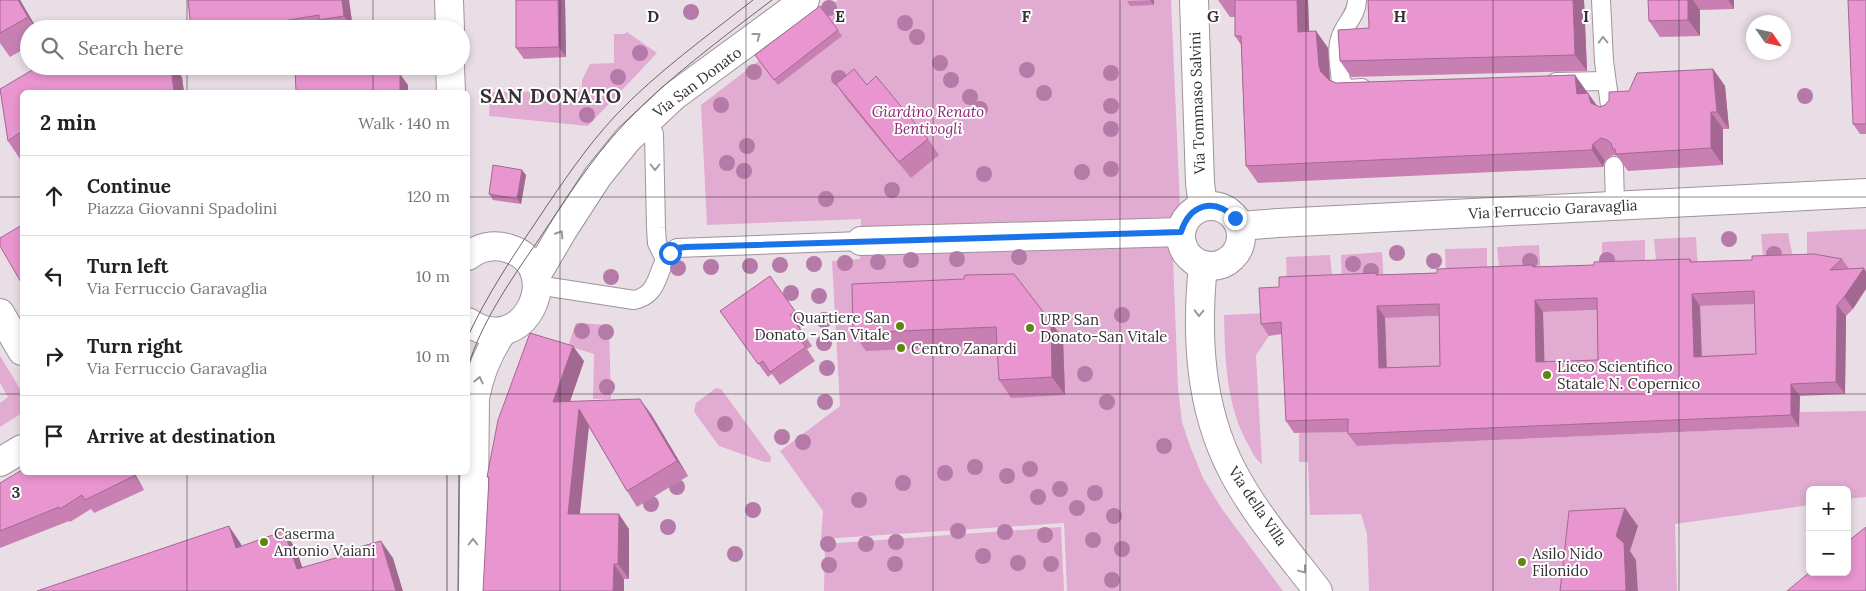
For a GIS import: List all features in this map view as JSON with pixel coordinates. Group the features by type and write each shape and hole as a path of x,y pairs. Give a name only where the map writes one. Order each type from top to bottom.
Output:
{"street":[{"path":"449,0 450,20"},
{"name":"Via San Donato","path":"503,330 515,326 528,316 537,297 536,281 562,230 598,176 622,145 674,96 804,0"},
{"name":"Via Tommaso Salvini","path":"1194,0 1200,183 1203,206"},
{"path":"450,75 451,90"},
{"name":"Via Ferruccio Garavaglia","path":"1240,226 1866,193"},
{"path":"1203,206 1219,207 1228,211 1240,226 1241,242 1233,257 1219,265 1203,265 1195,261 1184,248 1181,232 1188,217 1203,206"},
{"path":"861,241 1181,232"},
{"path":"470,255 485,247 498,246 510,249 520,254 529,263 536,281"},
{"name":"Via della Villa","path":"1203,265 1199,324 1205,395 1211,419 1232,471 1318,591"},
{"path":"0,312 20,347"},
{"path":"470,323 487,331 503,330"},
{"path":"472,591 476,398 482,368 503,330"},
{"path":"0,462 20,449"}],"lane":[{"path":"1357,0 1354,15 1342,32 1339,42 1341,82 1348,89 1378,88"},
{"path":"1601,0 1605,81 1611,113"},
{"path":"1536,83 1605,81"},
{"path":"647,121 654,134 656,228 658,243 665,259"},
{"path":"1614,166 1615,205"},
{"path":"536,281 634,300 642,298 654,287 665,259 677,248 861,241"}],"green space":[{"name":"Giardino Renato Bentivogli","path":"838,0 1171,0 1180,205 1172,221 1172,232 1178,388 1182,422 1203,478 1222,509 1283,591 1067,591 1064,523 821,539 823,511 780,451 840,406 832,261 860,259 861,219 707,225 701,105"},
{"path":"627,32 657,53 588,126 489,116 490,92 582,91 582,80 590,64 614,63 614,34 624,34"},
{"path":"1866,229 1866,279 1807,267 1807,232"},
{"path":"1788,233 1795,267 1764,268 1761,234"},
{"path":"1696,237 1698,271 1657,272 1654,239"},
{"path":"1645,240 1645,273 1602,274 1602,242"},
{"path":"1539,245 1541,277 1500,279 1497,247"},
{"path":"1487,248 1487,279 1446,281 1445,249"},
{"path":"1382,252 1384,285 1342,287 1341,255"},
{"path":"1330,255 1333,287 1287,289 1286,257"},
{"path":"1762,303 1764,366 1702,369 1700,306"},
{"path":"1605,310 1606,372 1545,374 1543,312"},
{"path":"1268,313 1269,336 1256,355 1262,464 1254,456 1241,431 1231,399 1226,366 1224,315"},
{"path":"1447,316 1449,378 1387,380 1385,318"},
{"path":"576,323 609,325 611,399 593,399 594,354 568,346"},
{"path":"0,356 20,389 20,414 0,427 0,403 8,397 0,383"},
{"path":"716,388 721,389 771,457 770,462 719,446 697,416 694,411 696,403"},
{"path":"1866,411 1866,497 1851,499 1851,486 1806,486 1806,506 1675,524 1677,591 1638,591 1636,560 1629,554 1637,526 1574,591 1369,591 1367,534 1361,514 1310,515 1308,462 1299,462 1299,433 1356,431 1357,446 1799,427 1800,412"},
{"path":"1061,527 1064,591 824,591 825,544"}],"building":[{"path":"0,0 18,0 28,17 0,33"},
{"path":"188,0 342,0 344,16 319,20 319,15 289,20 190,20"},
{"path":"516,0 558,0 559,47 516,48"},
{"path":"1235,0 1297,0 1298,32 1316,31 1321,72 1329,80 1336,83 1575,75 1577,94 1588,93 1591,103 1600,107 1609,100 1609,92 1629,91 1637,73 1713,69 1717,112 1711,112 1711,148 1616,154 1611,143 1601,138 1593,144 1592,150 1246,166 1241,36 1235,36"},
{"path":"1368,0 1573,0 1575,55 1340,61 1338,30 1369,28"},
{"path":"1648,0 1688,0 1688,20 1649,21"},
{"path":"1848,0 1866,0 1866,124 1853,124"},
{"path":"820,6 838,30 774,80 755,55"},
{"path":"854,69 867,85 876,76 928,139 899,162 836,84"},
{"path":"24,75 172,75 174,90 20,90 20,132 8,141 0,89"},
{"path":"295,75 400,75 400,90 296,90"},
{"path":"493,165 522,170 517,199 489,194"},
{"path":"20,226 20,281 0,246 0,238"},
{"path":"1814,254 1842,259 1830,270 1864,268 1837,305 1836,382 1791,384 1791,415 1348,434 1348,419 1286,421 1281,322 1261,324 1259,288 1279,287 1279,277 1376,273 1376,275 1437,273 1437,269 1533,265 1533,267 1594,265 1594,262 1690,259 1690,262 1752,260 1752,256","holes":["1754,291 1756,354 1694,357 1692,294","1597,298 1598,360 1536,362 1535,300","1439,304 1440,366 1379,368 1377,306"]},
{"name":"Centro Zanardi","path":"1014,274 1051,322 1052,377 999,380 996,327 853,333 852,284 964,279 965,275"},
{"path":"770,276 795,311 790,315 802,332 797,336 806,347 770,372 763,361 758,364 720,311"},
{"path":"530,333 573,346 553,402 640,399 677,461 627,491 579,409 568,514 619,514 618,564 614,564 613,591 483,591 489,477 487,477 498,420"},
{"path":"20,471 20,475 134,476 85,500 82,495 60,509 59,507 0,531 0,483"},
{"path":"1625,508 1616,536 1624,543 1626,591 1560,591 1569,511"},
{"path":"229,526 236,548 284,531 297,569 346,555 345,551 381,541 396,591 37,591"},
{"path":"1866,527 1866,591 1787,591 1806,575 1851,576 1851,539"}],"tram line":[{"path":"470,332 519,247 566,178 605,127 665,69 753,0"},
{"path":"470,361 480,335 506,288 600,152 624,124 677,74 772,0"},
{"path":"447,475 447,591"},
{"path":"458,591 459,475"}],"place":[{"name":"Quartiere San Donato - San Vitale","path":"900,326"},
{"name":"URP San Donato-San Vitale","path":"1030,328"},
{"name":"Centro Zanardi","path":"901,348"},
{"name":"Liceo Scientifico Statale N. Copernico","path":"1547,375"},
{"name":"Caserma Antonio Vaiani","path":"264,542"},
{"name":"Asilo Nido Filonido","path":"1522,562"}],"district":[{"name":"SAN DONATO","path":"551,95"}],"route":[{"path":"670,253 677,248 686,247 1181,232 1188,217 1203,206 1219,207 1228,211 1235,218"}]}
